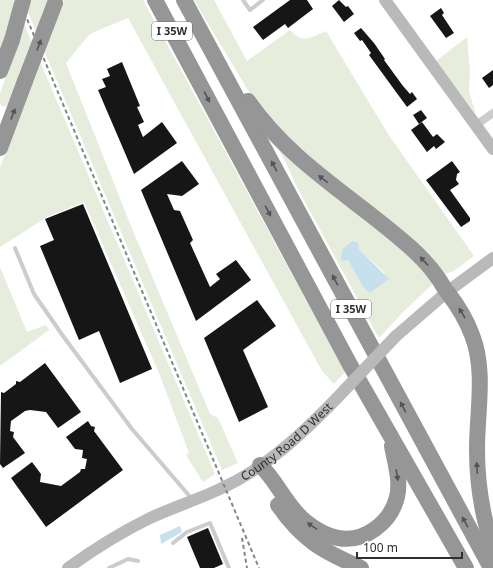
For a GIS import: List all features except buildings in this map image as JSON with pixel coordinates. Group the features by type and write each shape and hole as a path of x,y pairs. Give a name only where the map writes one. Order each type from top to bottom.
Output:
{"highway":[{"path":"0,71 12,40 23,0"},
{"name":"I 35W","path":"155,0 349,363 466,568"},
{"name":"I 35W","path":"184,0 491,568"},
{"path":"0,148 56,2"},
{"path":"200,28 254,110 286,147 323,179 410,247 439,278 468,323 477,352 479,380 477,471 484,514 493,547"},
{"path":"260,465 271,475 290,504 305,521 320,531 338,538 353,538 366,534 378,527 386,520 395,504 399,487 391,436"},
{"path":"260,465 262,481 292,524 302,535 325,551 361,568"}],"main road":[{"path":"385,0 493,149"},
{"name":"County Road D West","path":"68,568 104,542 132,527 225,487 260,465 299,435 336,399 396,336 447,292 493,258"}],"street":[{"path":"476,125 493,112"}],"lane":[{"path":"243,0 250,10 263,0"},
{"path":"15,248 34,294 63,336 132,429 193,501"},
{"path":"173,543 187,532 210,523 229,568"},
{"path":"109,568 128,559 138,561"}],"green space":[{"path":"0,0 13,0 16,7 0,52"},
{"path":"29,0 50,0 37,34 27,10"},
{"path":"64,0 143,0 345,372 334,384 322,371 128,18 88,36 66,63 131,226 210,414 218,418 238,463 222,470 43,48"},
{"path":"194,0 214,0 247,61 290,30 299,37 303,38 311,37 326,31 388,134 474,256 454,271 445,274 308,160 252,97"},
{"path":"24,23 33,45 7,105 3,107 0,104 0,94"},
{"path":"467,37 470,72 469,92 476,114 436,61"},
{"path":"39,59 215,474 203,482 186,455 189,453 159,373 84,202 47,217 0,247 0,168"},
{"path":"267,130 436,281 404,311 379,338 298,189 285,161","holes":["350,242 358,245 359,249 385,273 363,287 348,260 344,261 341,257 346,246"]},
{"path":"0,267 27,332 46,325 49,330 0,366"}],"water":[{"path":"353,241 358,243 359,249 389,279 370,293 363,287 348,260 341,260 341,254 344,248"},
{"path":"180,526 182,532 161,544 160,535"}],"railway":[{"path":"19,0 259,568"},
{"path":"242,538 247,568"}]}
